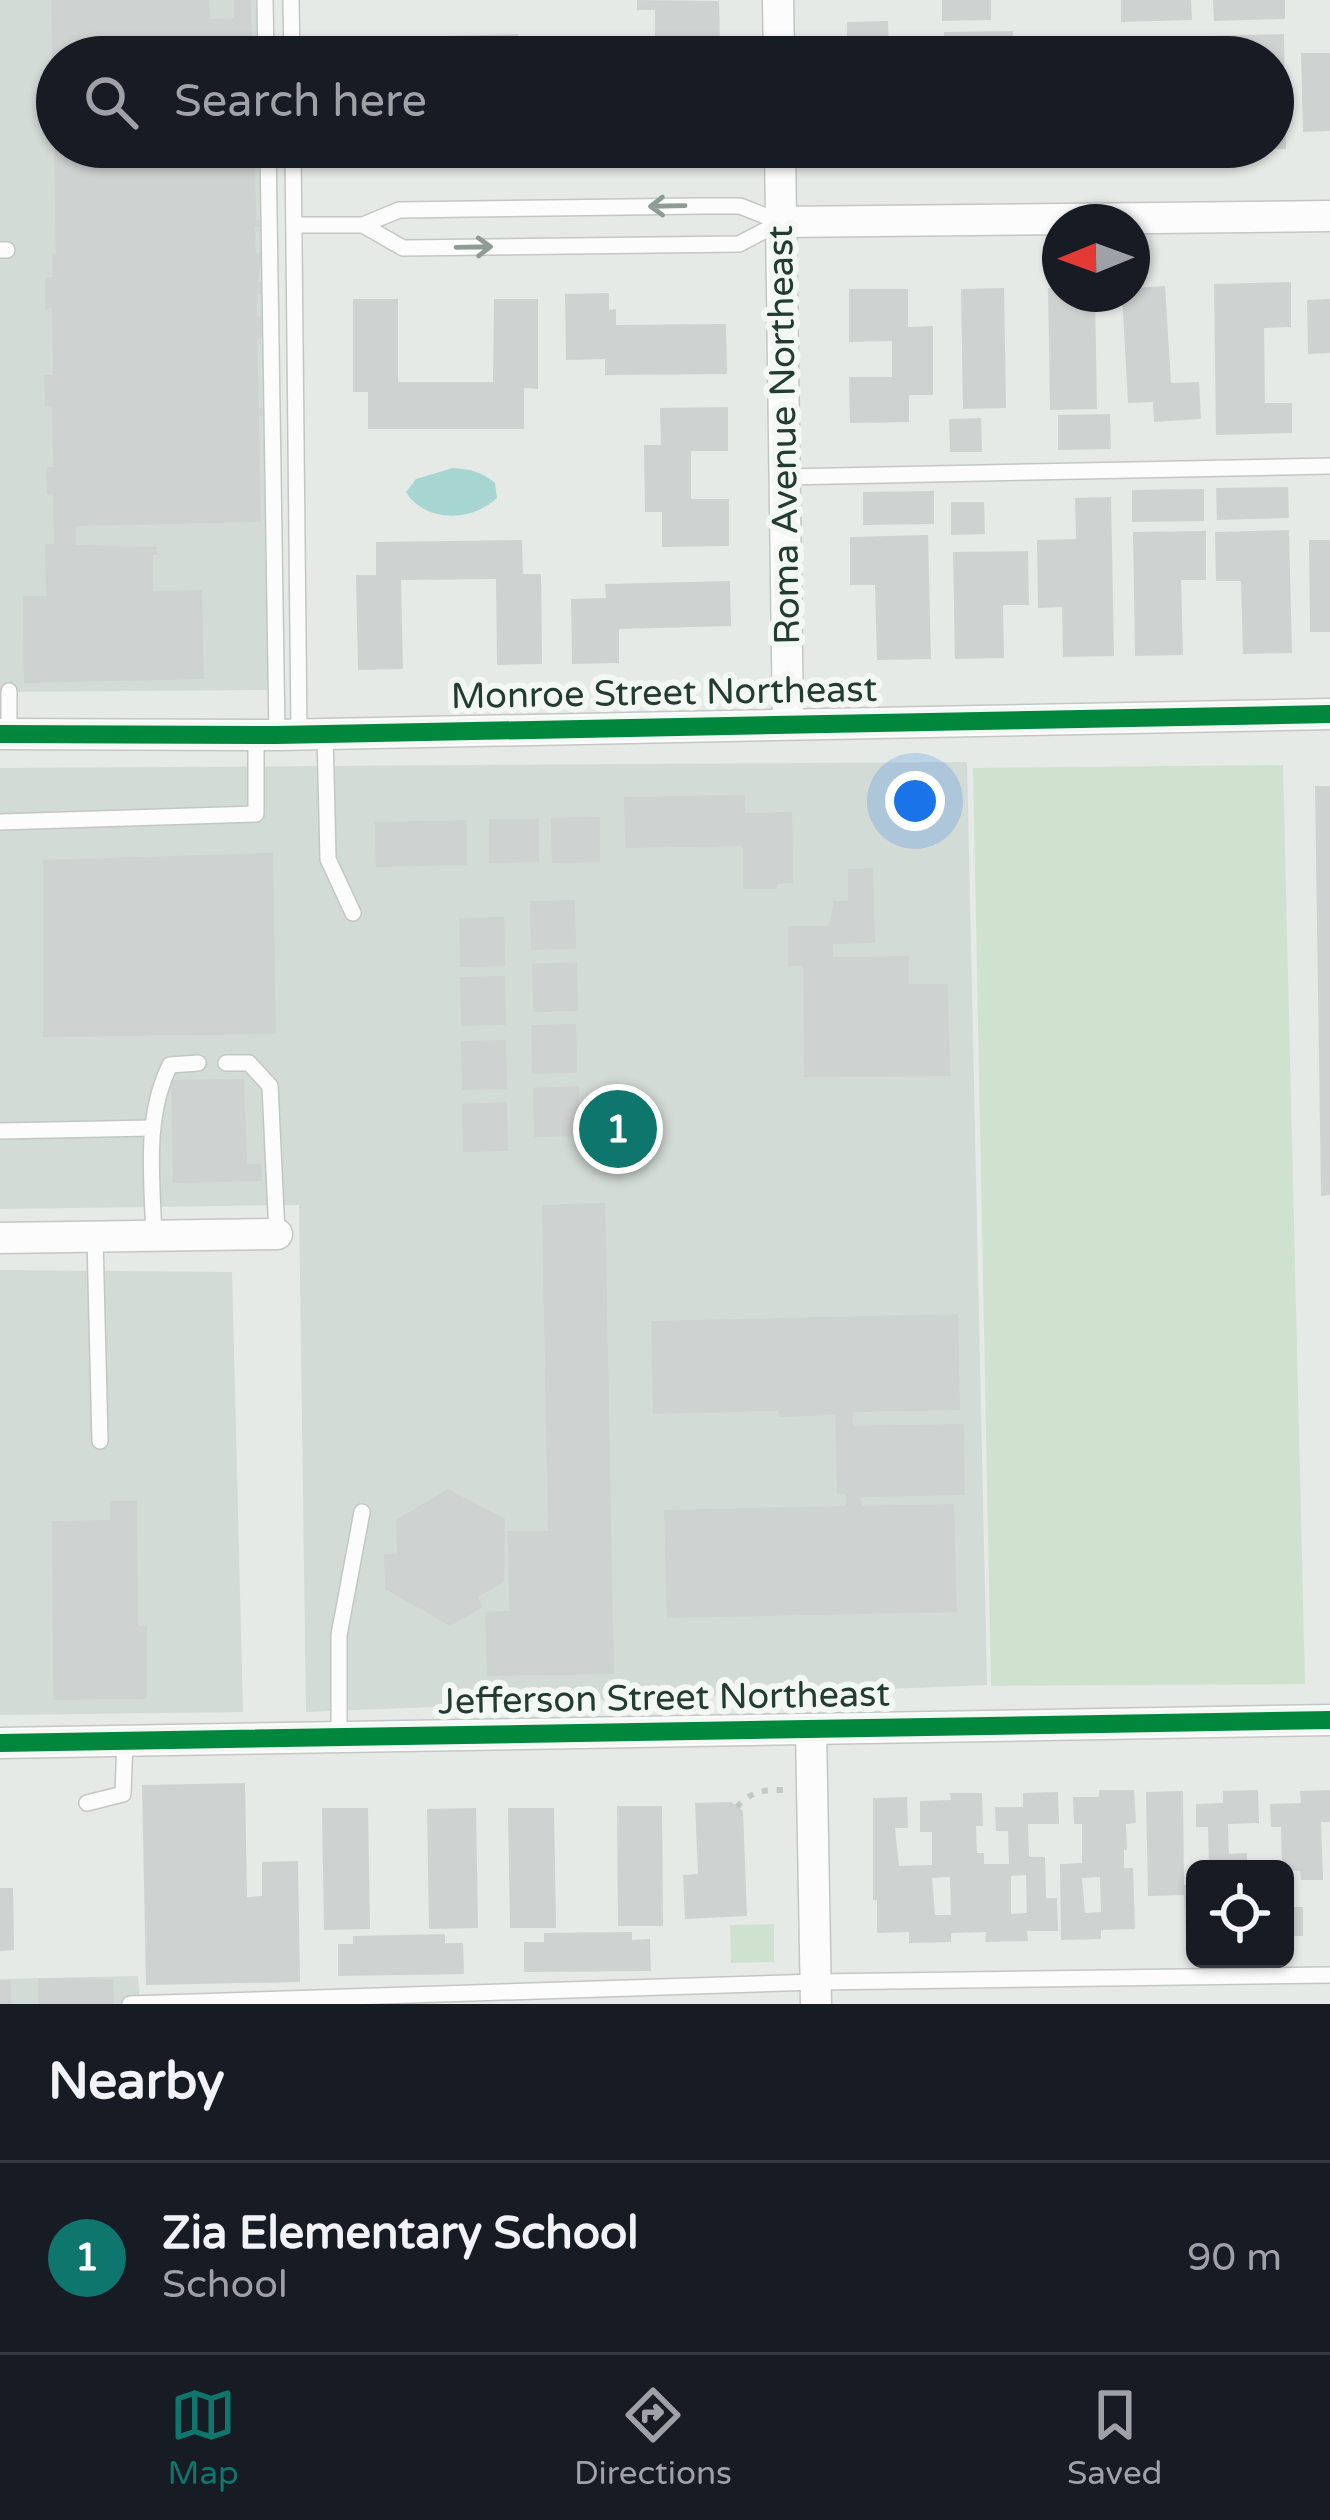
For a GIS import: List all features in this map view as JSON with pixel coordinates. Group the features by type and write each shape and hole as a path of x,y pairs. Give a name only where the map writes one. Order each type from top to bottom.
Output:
{"street":[{"path":"778,0 779,36"},
{"name":"Roma Avenue Northeast","path":"781,168 788,723"},
{"path":"782,222 1330,216"},
{"name":"Monroe Street Northeast","path":"4,735 289,735 1330,714"},
{"path":"0,1238 277,1234"},
{"name":"Jefferson Street Northeast","path":"0,1743 1330,1720"},
{"path":"811,1729 816,1993"}],"lane":[{"path":"266,0 266,36"},
{"path":"291,0 292,36"},
{"path":"269,168 289,735 328,859 353,913"},
{"path":"0,822 256,814 289,735 294,168"},
{"path":"295,225 363,225 399,210 740,206 782,222"},
{"path":"363,225 403,248 739,244 782,222"},
{"path":"785,477 1330,466"},
{"path":"4,735 9,691"},
{"path":"226,1063 249,1063 270,1086 277,1234"},
{"path":"154,1236 152,1128 158,1089 170,1065 198,1064"},
{"path":"0,1131 152,1128"},
{"path":"95,1237 100,1441"},
{"path":"339,1737 339,1635 362,1512"},
{"path":"87,1803 123,1794 125,1740"},
{"path":"130,2004 816,1993 1330,1975"}],"path":[{"path":"737,1807 762,1790 786,1790"}],"shaded area":[{"path":"0,0 260,0 261,36 36,36 36,168 262,168 269,690 0,692"},
{"path":"967,762 987,1685 306,1712 299,1205 0,1209 0,768"},
{"path":"0,1270 232,1272 243,1712 0,1715"},
{"path":"138,1976 140,2004 0,2004 0,1979"}],"green space":[{"path":"1283,765 1305,1684 991,1686 973,768"},
{"path":"774,1924 774,1962 731,1963 730,1925"}],"water":[{"path":"453,468 490,479 497,498 475,512 449,516 425,509 406,492 416,479"}],"building":[{"path":"51,0 209,0 210,19 234,18 234,0 251,0 252,36 52,36"},
{"path":"637,0 719,1 720,36 655,36 655,10 637,10"},
{"path":"942,0 991,0 991,20 942,21"},
{"path":"1121,0 1191,0 1192,20 1121,22"},
{"path":"1213,0 1285,0 1285,19 1214,21"},
{"path":"888,21 888,36 847,36 847,22"},
{"path":"1013,31 1013,36 944,36 944,32"},
{"path":"1301,53 1330,53 1330,131 1303,132"},
{"path":"54,168 255,168 256,220 261,220 261,227 255,227 256,253 262,252 258,282 263,280 263,294 256,294 257,317 265,316 266,337 257,339 259,408 264,408 264,416 259,416 261,522 76,526 76,545 156,547 153,591 202,590 204,679 24,683 23,596 46,596 45,544 54,544 53,494 47,494 46,468 53,467 52,406 45,406 44,375 53,375 52,308 45,309 45,277 53,277 52,254 56,253"},
{"path":"1291,282 1291,327 1264,328 1265,403 1292,403 1292,433 1216,435 1214,284"},
{"path":"1165,286 1171,383 1199,382 1201,419 1154,422 1153,402 1128,403 1123,312 1150,312 1150,287"},
{"path":"1004,288 1006,408 963,409 961,289"},
{"path":"849,289 908,289 908,327 933,326 933,395 909,395 909,422 850,423 849,377 892,377 892,341 849,342"},
{"path":"609,293 609,310 616,309 616,325 726,324 727,374 605,375 605,359 566,360 565,294"},
{"path":"353,299 398,299 398,382 493,382 494,299 538,299 538,389 524,388 524,429 368,429 368,392 353,392"},
{"path":"1330,299 1330,353 1308,354 1307,300"},
{"path":"1048,312 1095,312 1097,409 1050,410"},
{"path":"728,407 728,451 691,451 691,499 729,499 729,546 662,547 662,512 645,512 644,445 661,445 660,408"},
{"path":"1110,414 1111,449 1058,450 1058,415"},
{"path":"981,418 982,452 950,452 949,419"},
{"path":"1288,487 1289,518 1217,520 1216,488"},
{"path":"1204,489 1204,521 1132,522 1132,490"},
{"path":"934,491 934,524 863,525 863,492"},
{"path":"1111,497 1114,656 1063,657 1062,607 1038,608 1037,540 1076,539 1075,498"},
{"path":"951,502 984,502 985,534 951,535"},
{"path":"1289,530 1292,653 1243,654 1241,581 1216,581 1215,532"},
{"path":"1206,531 1206,580 1181,580 1183,655 1135,656 1133,532"},
{"path":"928,535 931,659 877,660 875,585 850,585 850,537"},
{"path":"522,540 523,574 541,574 542,664 497,665 496,579 401,580 403,669 358,670 356,575 376,575 376,542"},
{"path":"1309,540 1330,540 1330,632 1310,632"},
{"path":"1028,551 1029,605 1003,605 1004,658 955,659 953,552"},
{"path":"730,581 731,626 619,629 619,663 572,664 571,599 606,598 605,584"},
{"path":"1315,786 1330,786 1330,1195 1321,1196"},
{"path":"745,795 745,813 792,812 793,883 777,884 776,889 743,889 743,846 625,848 624,797"},
{"path":"600,817 600,862 552,863 551,818"},
{"path":"489,819 539,819 539,862 489,863"},
{"path":"467,820 467,865 376,867 375,822"},
{"path":"273,853 276,1034 43,1037 43,860"},
{"path":"873,868 875,943 833,944 833,957 909,956 909,984 948,984 950,1076 804,1077 803,966 788,966 788,926 829,926 834,901 848,901 848,869"},
{"path":"575,900 576,949 531,950 530,901"},
{"path":"504,917 505,966 460,967 459,918"},
{"path":"577,962 578,1011 533,1012 532,964"},
{"path":"505,976 506,1025 461,1026 460,977"},
{"path":"576,1024 577,1073 532,1074 531,1025"},
{"path":"506,1040 507,1089 462,1090 461,1041"},
{"path":"244,1079 247,1164 261,1164 262,1181 173,1183 171,1080"},
{"path":"579,1086 579,1136 534,1137 533,1088"},
{"path":"507,1102 508,1151 463,1152 462,1104"},
{"path":"605,1203 614,1674 487,1676 485,1612 509,1611 508,1531 548,1531 542,1205"},
{"path":"958,1314 960,1410 853,1412 853,1426 964,1424 965,1495 861,1497 862,1506 954,1504 957,1612 667,1618 664,1510 846,1506 846,1494 837,1494 835,1415 780,1417 778,1411 653,1414 651,1321"},
{"path":"448,1489 505,1519 504,1582 478,1597 483,1607 450,1626 385,1589 384,1554 397,1554 396,1520"},
{"path":"110,1501 137,1501 138,1626 147,1626 147,1699 53,1700 52,1521 110,1520"},
{"path":"245,1783 247,1897 262,1896 262,1862 298,1861 300,1982 146,1985 142,1785"},
{"path":"1099,1790 1134,1790 1136,1823 1126,1824 1124,1868 1133,1868 1135,1929 1101,1930 1101,1939 1061,1940 1060,1864 1082,1863 1082,1824 1074,1824 1073,1797 1099,1797","holes":["1100,1877 1101,1912 1085,1913 1082,1878"]},
{"path":"1258,1790 1259,1823 1228,1824 1229,1854 1247,1853 1247,1860 1209,1860 1208,1827 1196,1827 1196,1804 1223,1803 1223,1791"},
{"path":"1330,1790 1330,1822 1321,1822 1323,1880 1301,1880 1294,1860 1282,1860 1281,1827 1271,1827 1270,1804 1301,1803 1300,1791"},
{"path":"1183,1791 1186,1939 1184,1895 1148,1896 1146,1792"},
{"path":"1058,1792 1059,1824 1028,1824 1029,1857 1045,1857 1046,1898 1057,1898 1058,1931 1027,1931 1028,1941 985,1942 986,1932 951,1933 951,1942 909,1943 909,1932 877,1933 873,1798 907,1797 908,1828 895,1828 899,1866 932,1865 932,1832 920,1832 920,1801 951,1800 950,1793 982,1793 983,1826 976,1826 977,1853 984,1853 984,1864 1009,1864 1008,1831 996,1831 995,1807 1023,1807 1023,1793","holes":["1026,1875 1027,1913 1011,1914 1011,1876","950,1877 951,1915 935,1915 932,1878"]},
{"path":"731,1802 743,1811 747,1916 685,1919 683,1875 698,1874 695,1803"},
{"path":"617,1806 662,1806 663,1926 618,1926"},
{"path":"322,1808 368,1808 370,1929 324,1930"},
{"path":"476,1808 478,1928 429,1929 427,1809"},
{"path":"508,1808 554,1808 556,1928 510,1928"},
{"path":"0,1888 13,1888 14,1950 0,1951"},
{"path":"1294,1907 1303,1907 1303,1936 1294,1936"},
{"path":"632,1932 632,1940 650,1939 651,1971 524,1972 524,1942 544,1942 544,1933"},
{"path":"445,1934 445,1943 463,1943 464,1974 338,1976 338,1944 353,1944 353,1936"},
{"path":"38,1978 113,1979 114,2004 38,2004"},
{"path":"0,1980 11,1980 11,2004 0,2004"}],"cycle path":[{"path":"0,734 277,735 1330,714"},
{"path":"0,1743 1330,1720"}],"place":[{"name":"Zia Elementary School","path":"618,1129"}]}
